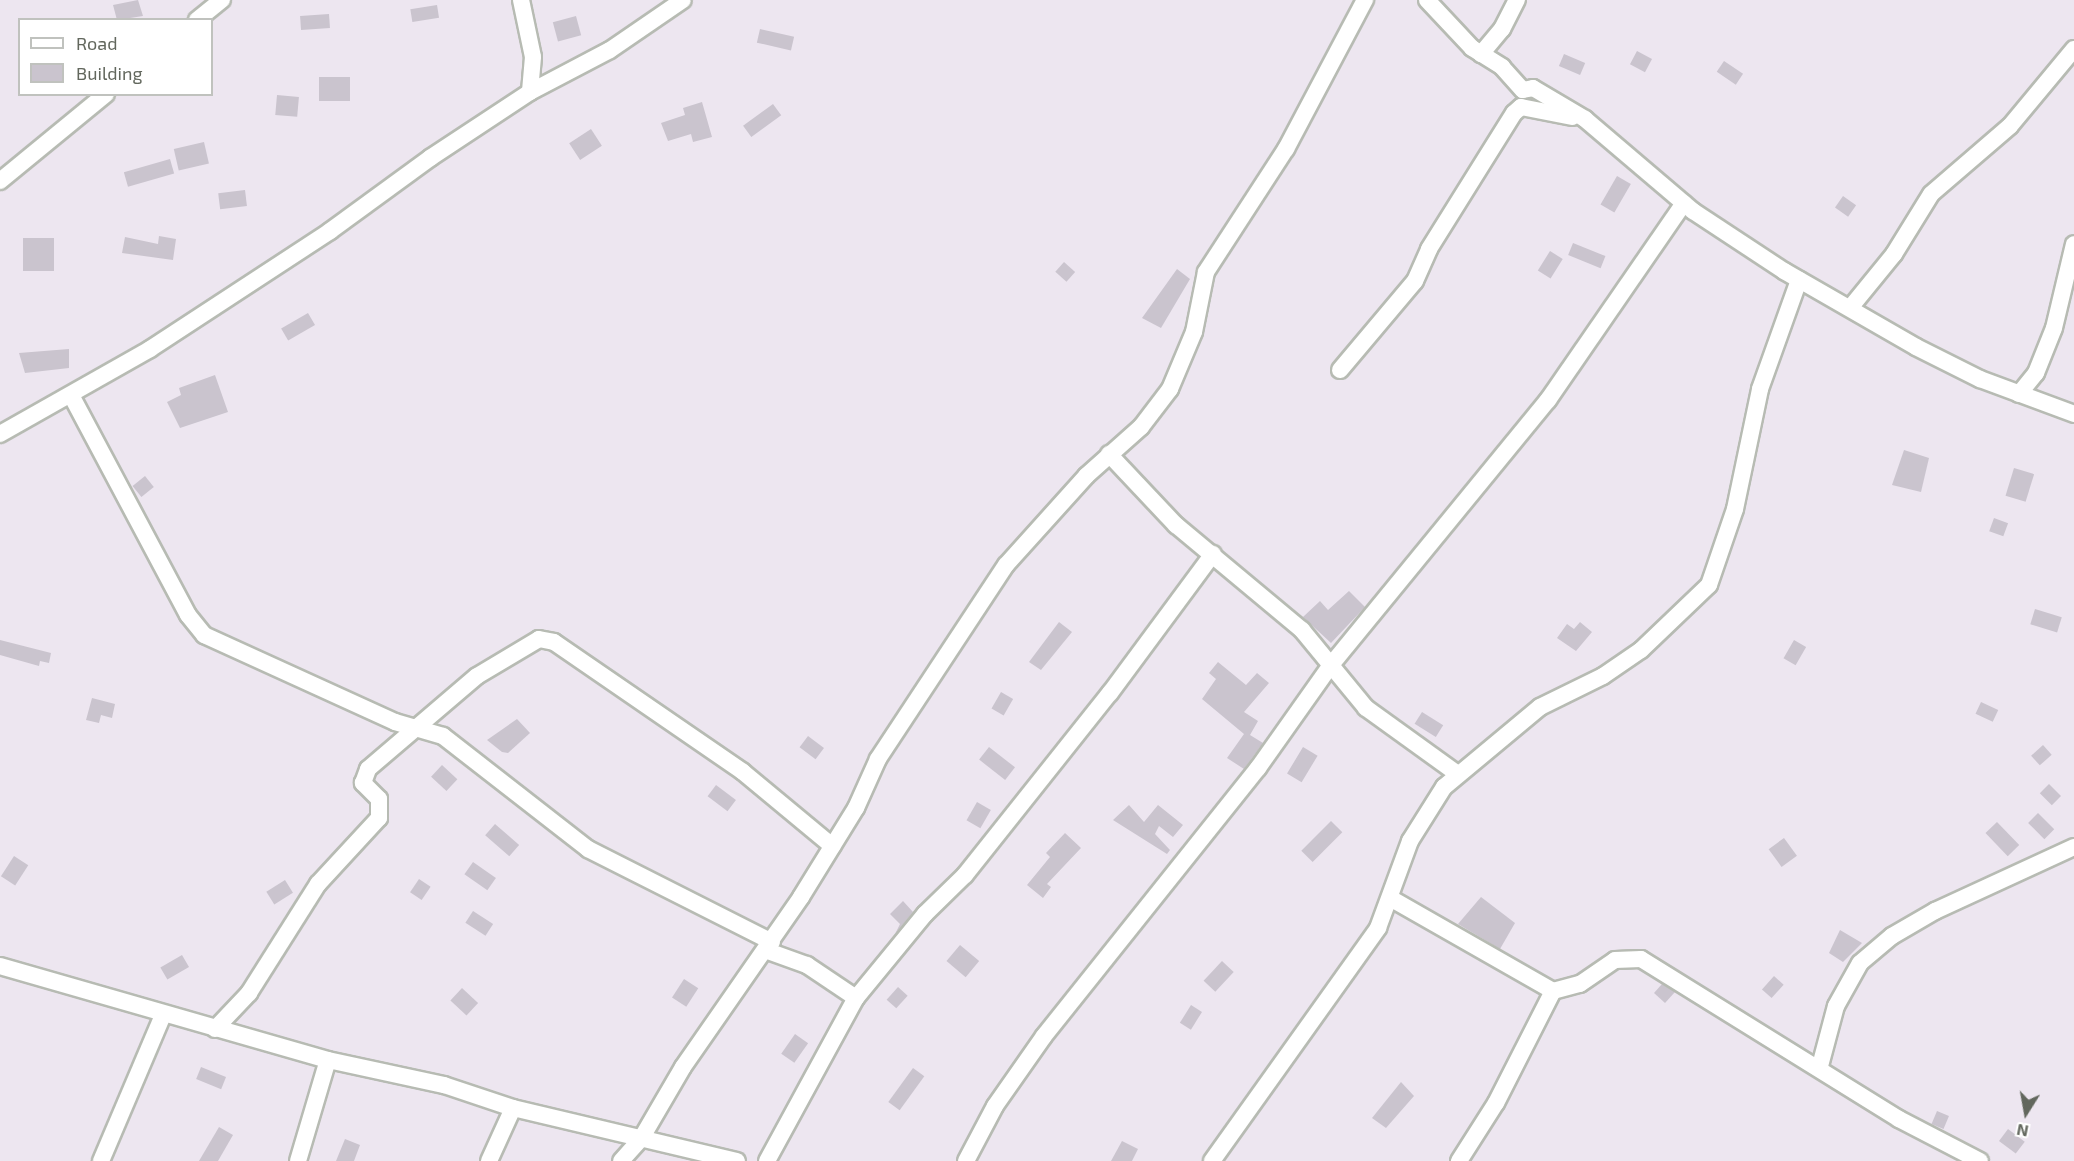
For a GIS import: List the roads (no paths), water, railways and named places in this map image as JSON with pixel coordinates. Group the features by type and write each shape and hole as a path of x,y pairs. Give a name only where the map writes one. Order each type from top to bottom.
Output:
{"street":[{"path":"200,18 222,0"},
{"path":"521,0 533,57 531,92"},
{"path":"0,434 70,395 239,292 531,92 610,50 683,0"},
{"path":"621,1161 641,1139 683,1066 769,946 832,846 883,750 1006,565 1109,454 1141,427 1170,389 1194,332 1206,272 1291,139 1365,0"},
{"path":"1427,0 1481,54 1511,74 1523,90 1533,88 1585,119 1684,203 1799,280 1916,347 2019,394 2074,414"},
{"path":"1481,54 1502,29 1516,0"},
{"path":"1850,308 1894,254 1931,194 2010,126 2074,50"},
{"path":"0,181 104,96"},
{"path":"1340,370 1415,280 1429,249 1514,113 1521,107 1585,119"},
{"path":"966,1161 1014,1076 1258,768 1331,665 1548,400 1684,203"},
{"path":"2019,394 2036,373 2054,328 2074,244"},
{"path":"1212,1161 1378,928 1417,827 1456,774 1540,707 1641,650 1709,585 1735,509 1760,389 1799,280"},
{"path":"70,395 188,615 204,635 455,743 555,827 605,859 807,965 856,998"},
{"path":"1109,454 1150,501 1302,630 1366,708 1456,774"},
{"path":"767,1161 856,998 925,914 965,875 1110,693 1213,554"},
{"path":"215,1029 249,993 318,884 380,818 382,806 364,786 364,775 414,727 499,660 539,639 550,640 743,772 832,846"},
{"path":"1820,1066 1833,1014 1860,963 1892,936 1935,911 2074,847"},
{"path":"1390,898 1553,991 1580,984 1615,960 1641,959 1756,1033 1820,1066 1899,1119 1980,1161"},
{"path":"0,966 163,1015 328,1060 444,1085 513,1108 737,1161"},
{"path":"1459,1161 1496,1103 1553,991"},
{"path":"101,1161 163,1015"},
{"path":"298,1161 328,1060"},
{"path":"489,1161 513,1108"}]}
